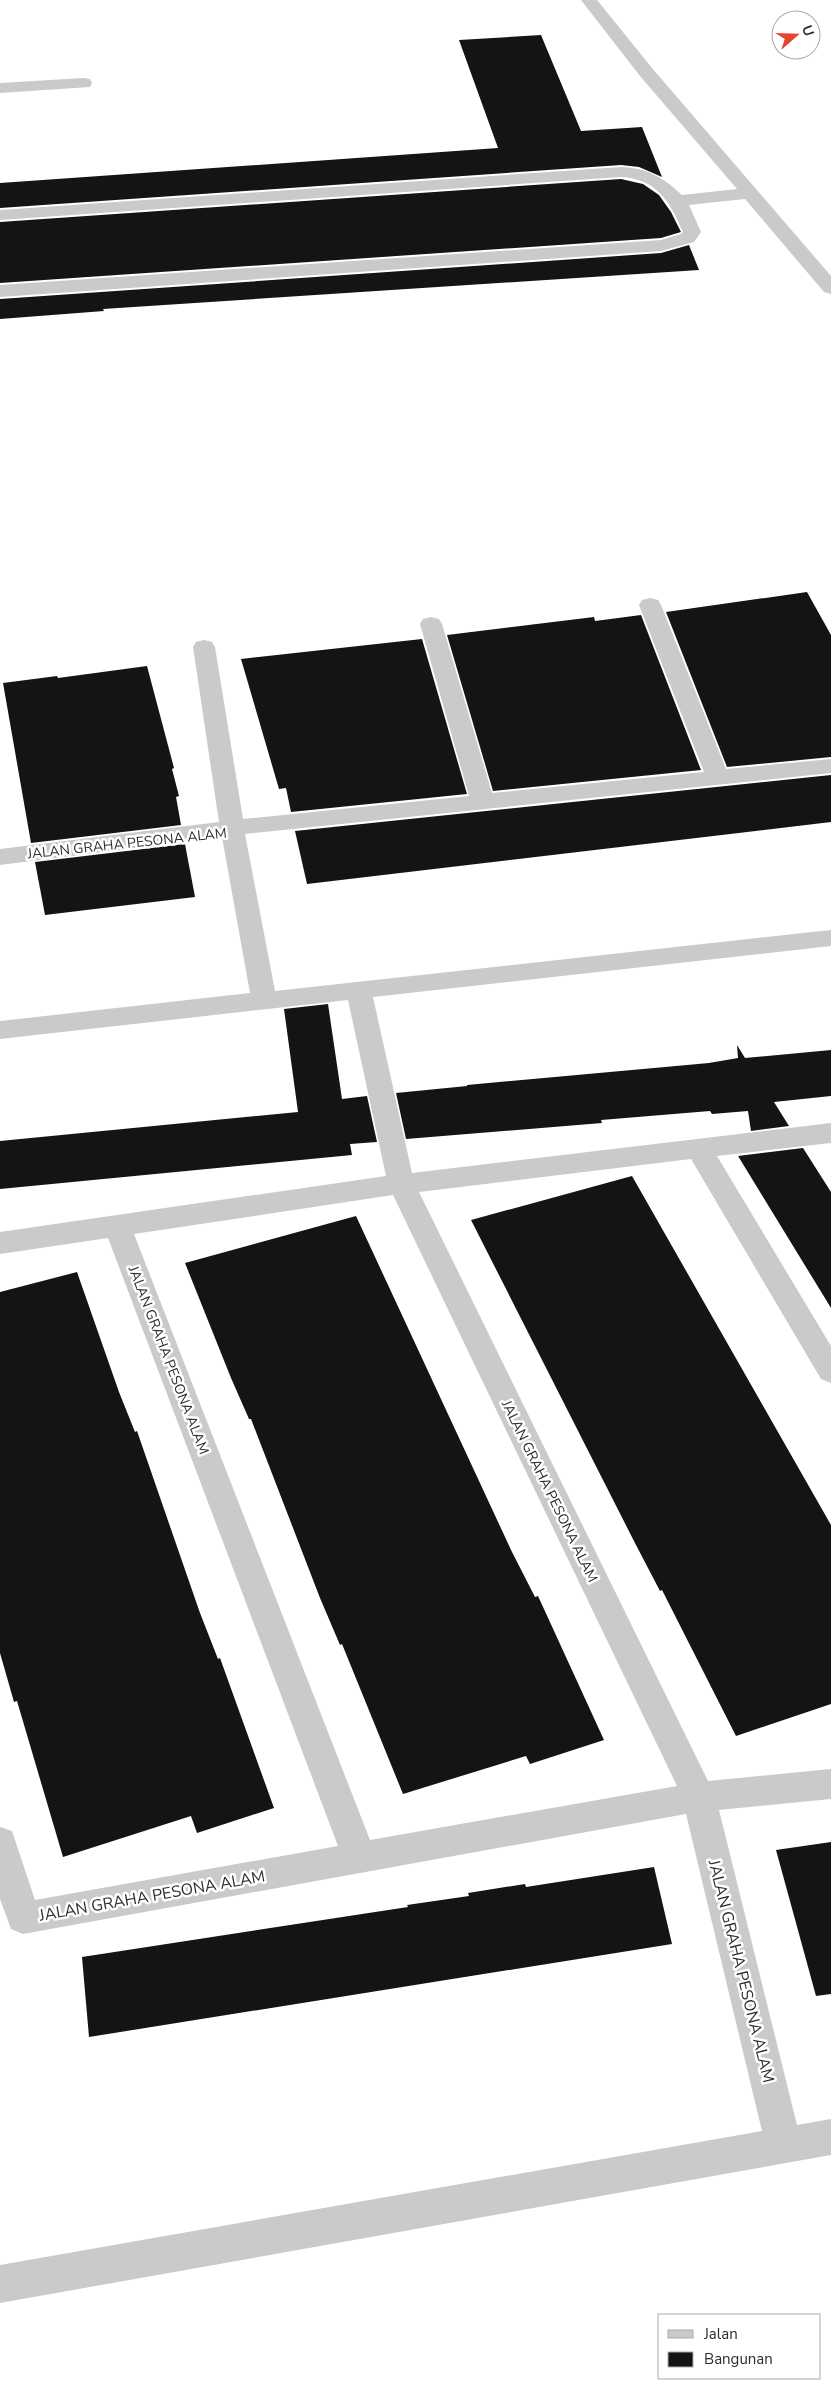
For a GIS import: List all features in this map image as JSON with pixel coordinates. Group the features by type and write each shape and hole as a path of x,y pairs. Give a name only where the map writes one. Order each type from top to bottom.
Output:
{"street":[{"path":"589,0 646,72 747,193 831,288"},
{"path":"0,88 84,83"},
{"path":"0,215 637,172 648,175 658,182 678,201 692,232 688,238 661,245 0,292"},
{"path":"678,201 747,193"},
{"path":"650,606 718,778"},
{"path":"431,624 483,803"},
{"path":"204,646 232,828 831,766"},
{"name":"JALAN GRAHA PESONA ALAM","path":"0,857 232,828 264,1001"},
{"path":"0,1030 831,938"},
{"name":"JALAN GRAHA PESONA ALAM","path":"359,991 401,1184 699,1797 784,2146"},
{"path":"0,1243 401,1184 831,1133"},
{"path":"699,1149 831,1371"},
{"name":"JALAN GRAHA PESONA ALAM","path":"117,1226 360,1858"},
{"path":"699,1797 831,1784"},
{"name":"JALAN GRAHA PESONA ALAM","path":"0,1842 23,1918 699,1797"},
{"path":"0,2284 831,2137"}],"building":[{"path":"541,35 581,131 642,127 662,177 639,167 621,165 0,208 0,183 498,148 459,40"},
{"path":"621,179 643,184 659,195 671,212 681,232 661,238 0,283 0,222"},
{"path":"689,245 699,270 103,309 104,311 0,319 0,299 661,253"},
{"path":"807,592 831,635 831,757 727,767 666,612"},
{"path":"641,615 701,770 493,791 447,635 594,617 595,621"},
{"path":"422,639 467,794 291,812 286,788 279,789 241,659"},
{"path":"147,666 174,768 172,769 179,796 176,797 181,825 31,843 3,683"},
{"path":"831,775 831,822 307,884 295,831"},
{"path":"185,844 195,897 45,915 35,862"},
{"path":"328,1004 342,1099 367,1096 377,1142 350,1144 352,1155 0,1189 0,1141 298,1112 284,1009"},
{"path":"737,1045 745,1058 831,1050 831,1096 774,1102 789,1126 751,1131 748,1111 712,1114 710,1111 601,1120 602,1123 406,1139 396,1093 709,1063 738,1058"},
{"path":"803,1148 831,1192 831,1308 738,1156"},
{"path":"632,1176 831,1525 831,1704 736,1736 662,1590 660,1591 636,1545 471,1220"},
{"path":"356,1216 512,1552 535,1597 538,1596 604,1740 530,1764 526,1756 403,1794 342,1644 340,1645 320,1598 251,1419 249,1419 231,1378 185,1263"},
{"path":"77,1272 119,1392 135,1432 137,1431 200,1613 218,1659 220,1658 274,1808 197,1833 191,1816 63,1857 17,1701 14,1702 0,1653 0,1292"},
{"path":"831,1842 831,1994 816,1996 776,1850"},
{"path":"654,1867 672,1944 89,2037 82,1957 408,1907 407,1905 469,1896 468,1893 525,1884 526,1887"}]}
